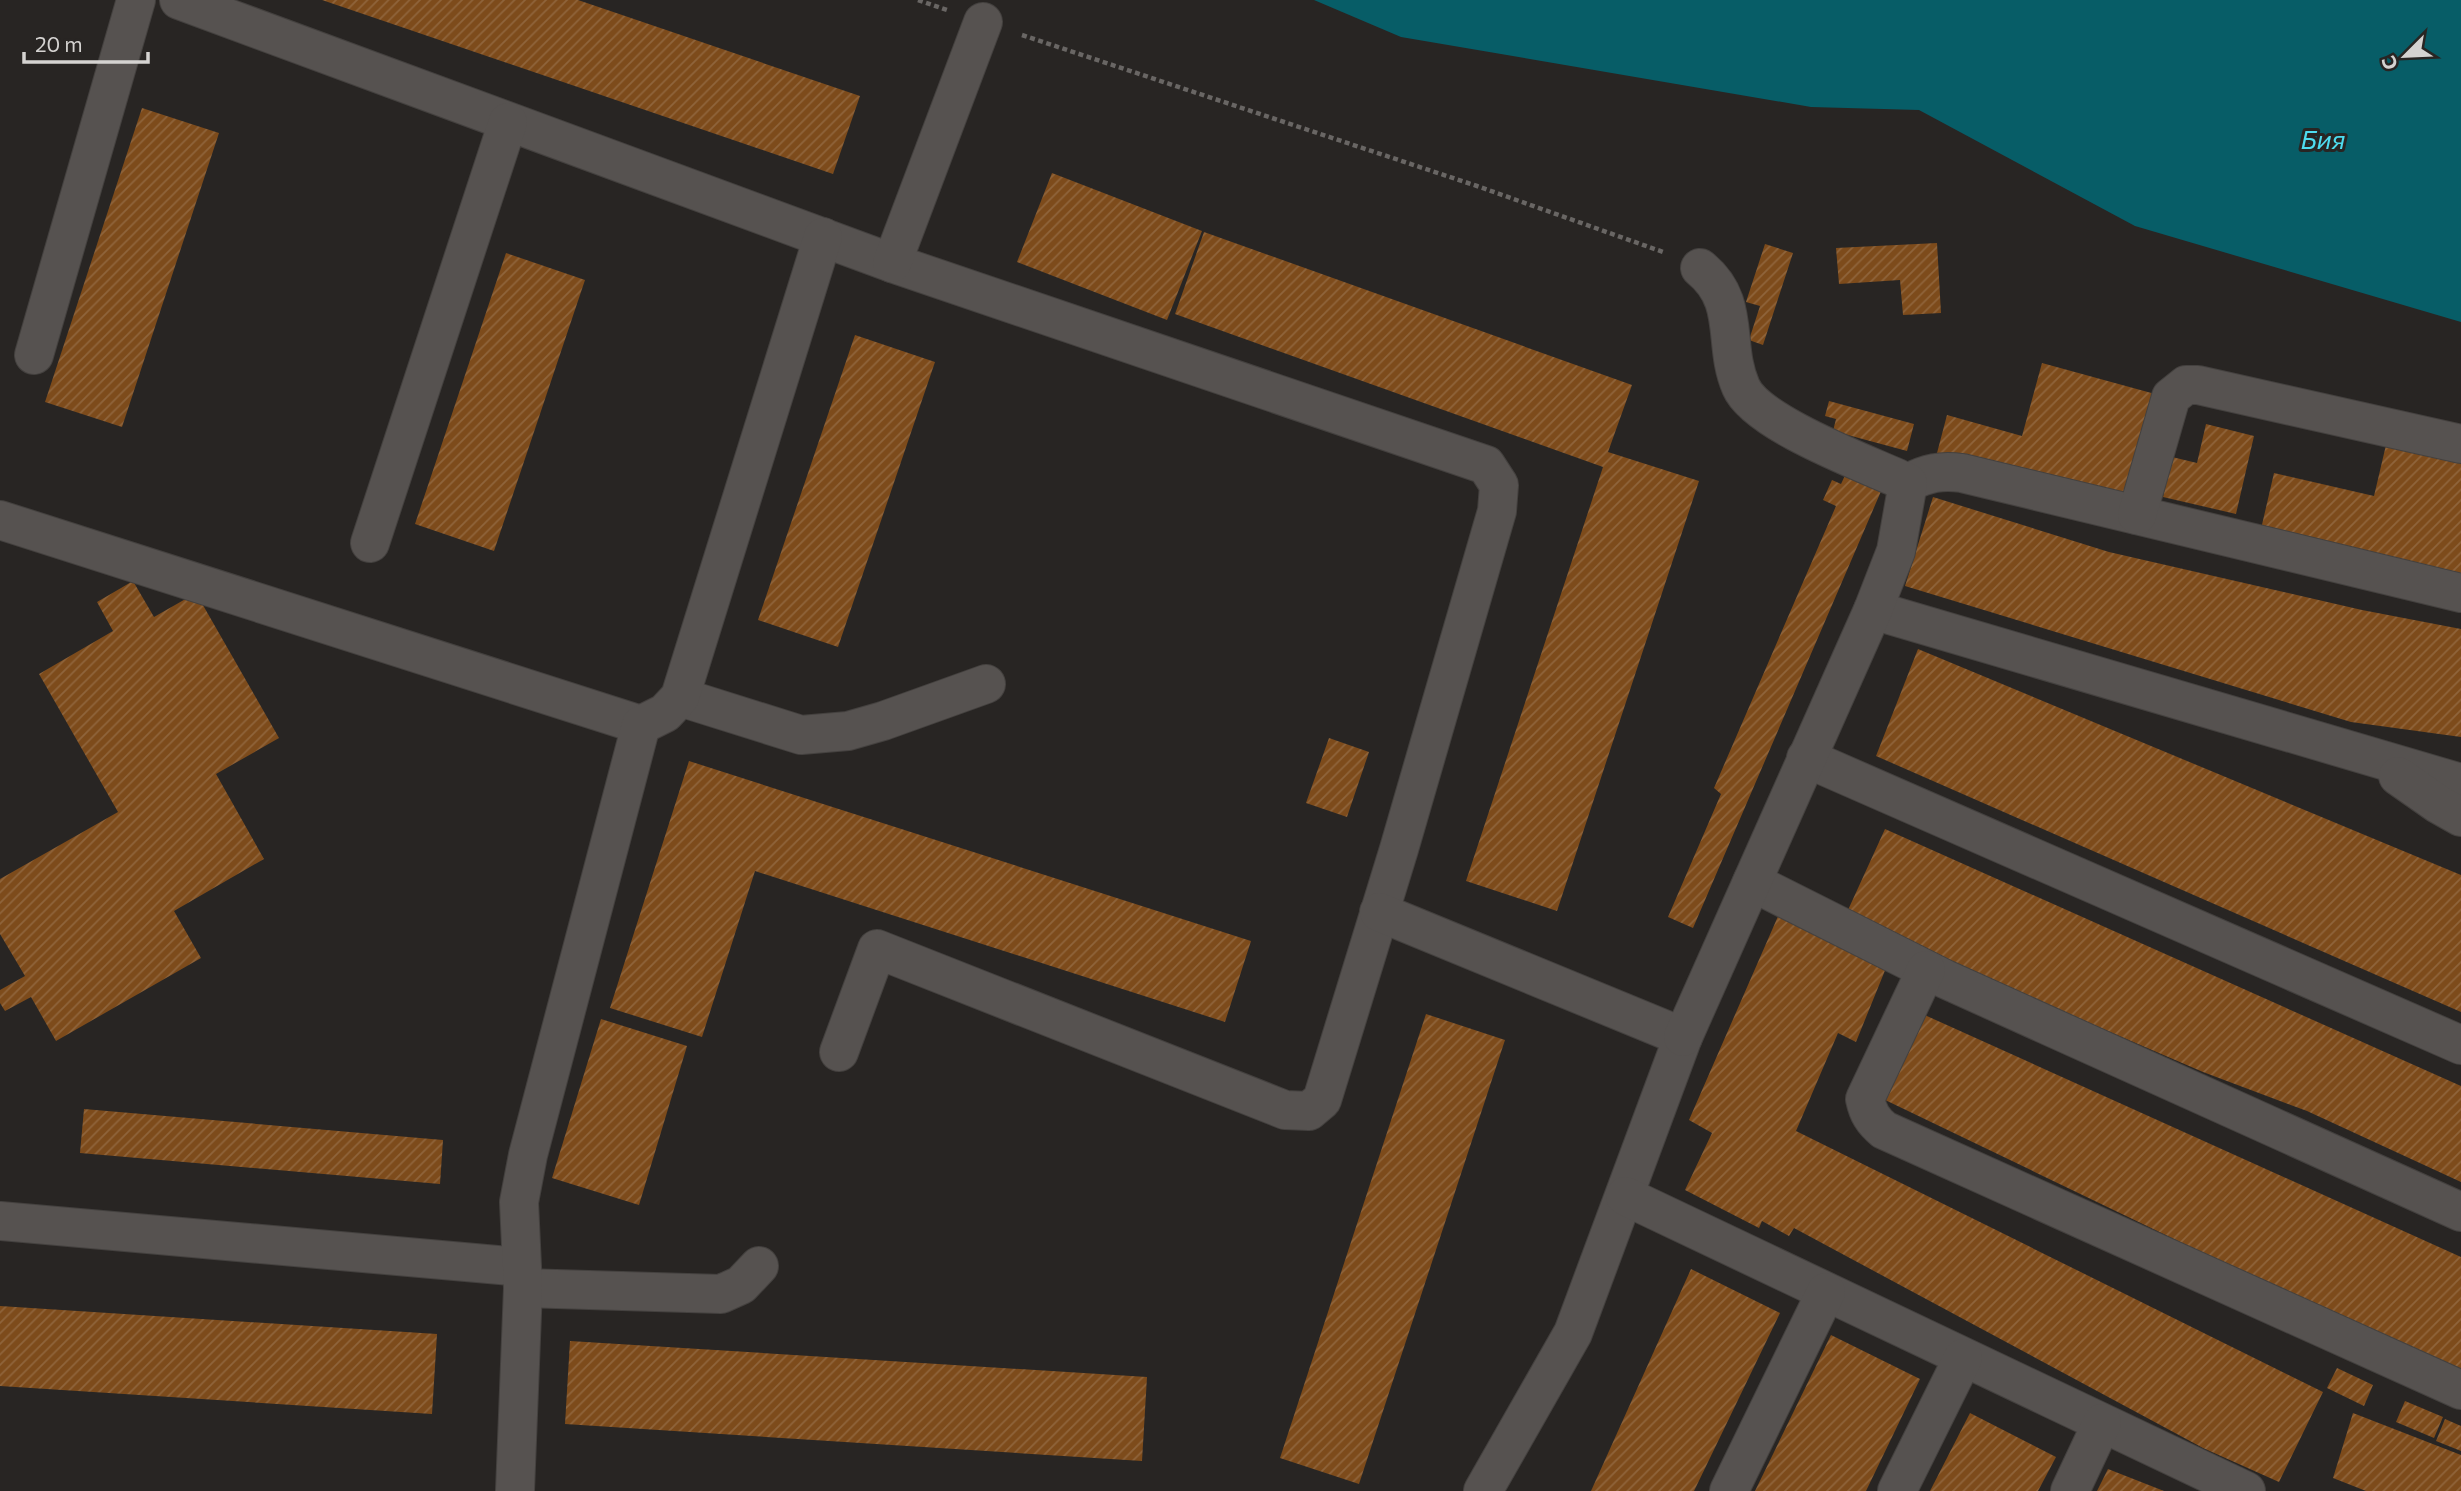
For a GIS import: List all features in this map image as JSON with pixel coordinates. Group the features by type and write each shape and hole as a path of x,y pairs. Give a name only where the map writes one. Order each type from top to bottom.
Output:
{"lane":[{"path":"34,355 136,0"},
{"path":"179,0 891,263 1486,465 1499,485 1497,511 1322,1100 1309,1111 1285,1110 877,949 839,1052"},
{"path":"891,263 984,22"},
{"path":"370,543 508,122"},
{"path":"0,520 641,725 665,713 680,697 823,237"},
{"path":"1700,268 1715,280 1724,296 1741,388 1751,401 1788,428 1908,483"},
{"path":"2137,515 2171,397 2186,385 2199,384 2461,444"},
{"path":"1908,483 1925,474 1943,471 1962,473 2461,593"},
{"path":"1483,1491 1573,1333 1684,1037 1873,610 1896,551 1908,483"},
{"path":"1873,610 2461,783"},
{"path":"680,697 801,734 848,731 986,684"},
{"path":"515,1491 522,1278 519,1202 528,1155 641,725"},
{"path":"1806,758 2461,1045"},
{"path":"2373,758 2461,817"},
{"path":"1752,882 1926,970 2461,1212"},
{"path":"1379,912 1684,1037"},
{"path":"1926,970 1865,1099 1867,1111 1874,1122 1884,1130 2461,1390"},
{"path":"1625,1196 2242,1490"},
{"path":"0,1221 522,1278 720,1294 741,1285 759,1266"},
{"path":"1729,1491 1826,1292"},
{"path":"1897,1491 1963,1358"},
{"path":"2070,1491 2102,1423"}],"path":[{"path":"918,0 1477,186 1663,252 1700,268"}],"water":[{"name":"Бия","path":"1314,0 2461,0 2461,322 2135,226 1919,110 1811,107 1401,37"}],"building":[{"path":"322,0 578,0 860,96 833,174"},
{"path":"142,108 219,133 122,427 45,402"},
{"path":"1052,173 1202,231 1167,320 1017,262"},
{"path":"1204,232 1632,385 1608,452 1699,481 1557,911 1466,881 1603,467 1175,314"},
{"path":"1937,243 1941,313 1903,315 1900,280 1839,284 1836,248"},
{"path":"1765,244 1793,253 1763,345 1749,340 1760,306 1746,302"},
{"path":"506,253 585,280 494,551 415,524"},
{"path":"855,335 935,362 838,647 758,620"},
{"path":"2042,363 2155,394 2125,505 1937,453 1947,415 2022,436"},
{"path":"1829,401 1914,424 1907,451 1833,431 1836,419 1825,416"},
{"path":"2206,424 2254,436 2236,514 2163,497 2172,457 2197,463"},
{"path":"2386,445 2461,463 2461,577 2261,529 2274,473 2374,496"},
{"path":"1849,467 1885,482 1693,928 1668,917 1721,794 1714,788 1836,506 1823,500 1832,480 1841,484"},
{"path":"1933,497 2109,552 2362,610 2461,629 2461,737 2351,722 1905,586"},
{"path":"133,581 154,617 196,593 279,738 216,774 264,859 174,911 201,958 56,1041 31,997 5,1011 0,1003 0,990 25,976 0,934 0,879 118,812 39,674 113,631 97,602"},
{"path":"1918,649 2461,875 2461,1012 1876,756"},
{"path":"1329,738 1369,752 1347,817 1306,803"},
{"path":"689,761 1251,941 1225,1022 755,871 702,1037 610,1008"},
{"path":"1885,829 2461,1086 2461,1182 2307,1111 2203,1072 1980,976 1848,910"},
{"path":"1779,914 1886,968 1856,1042 1838,1033 1796,1131 2323,1392 2279,1482 2203,1448 1794,1228 1789,1236 1762,1221 1759,1228 1685,1190 1712,1133 1689,1120"},
{"path":"1918,1012 2461,1257 2461,1372 2280,1290 1881,1098"},
{"path":"1426,1014 1505,1040 1359,1484 1280,1458"},
{"path":"601,1019 687,1046 639,1205 552,1178"},
{"path":"84,1109 443,1140 440,1184 80,1153"},
{"path":"1691,1269 1780,1313 1694,1491 1591,1491"},
{"path":"0,1306 437,1334 432,1414 0,1386"},
{"path":"1831,1335 1920,1379 1866,1491 1755,1491"},
{"path":"570,1341 1147,1377 1142,1461 565,1424"},
{"path":"2337,1368 2373,1385 2364,1406 2327,1388"},
{"path":"2405,1401 2443,1417 2434,1438 2396,1422"},
{"path":"1970,1413 2056,1457 2038,1491 1930,1491"},
{"path":"2353,1413 2461,1455 2461,1491 2366,1491 2333,1478"},
{"path":"2445,1419 2461,1426 2461,1451 2436,1441"},
{"path":"2108,1469 2164,1491 2097,1491"}]}
